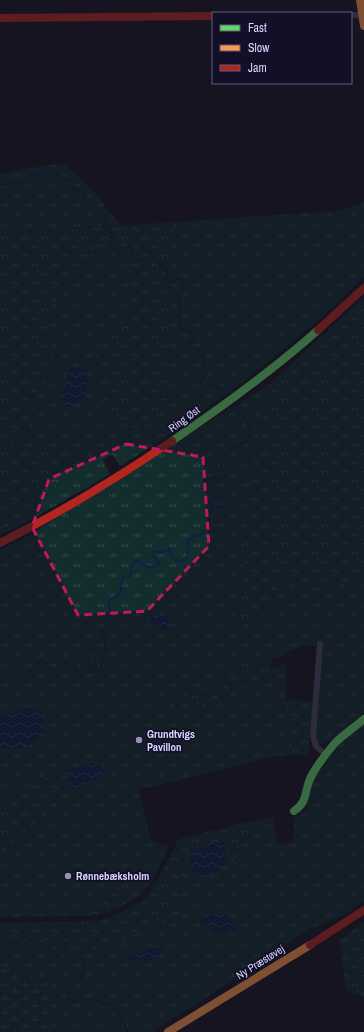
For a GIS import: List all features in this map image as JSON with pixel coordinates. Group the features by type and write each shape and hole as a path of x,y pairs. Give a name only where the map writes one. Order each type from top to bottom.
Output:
{"street":[{"path":"360,0 364,26"},
{"path":"352,15 362,15"},
{"path":"0,18 212,16"},
{"name":"Ring Øst","path":"0,544 22,533 95,490 177,438 297,347 364,288"},
{"path":"320,644 313,736 316,746 326,755"},
{"path":"294,811 299,809 304,802 310,778 326,755 336,743 364,719"},
{"name":"Ny Præstøvej","path":"168,1032 364,910"}],"highlighted area":[{"path":"126,444 203,457 209,546 147,611 78,615 32,527 49,479"}],"green space":[{"path":"65,164 96,193 121,225 0,234 0,174 47,165"},
{"path":"364,201 364,277 320,319 248,378 177,430 120,466 112,454 103,460 110,474 7,532 7,514 72,476 71,453 11,444 30,425 35,397 56,364 55,351 47,334 50,309 97,244 132,243 128,320 95,351 167,403 173,222 336,211 360,204"},
{"path":"173,222 167,403 139,429 101,416 95,351 128,320 132,243 97,244 50,309 47,334 55,351 56,364 35,397 30,425 12,444 71,453 72,476 7,514 7,532 0,535 0,234"},
{"path":"364,297 364,574 312,597 281,576 269,614 238,628 253,467 270,384"},
{"path":"270,384 253,467 238,627 269,614 281,575 312,596 364,574 364,713 327,743 319,744 315,736 321,645 302,646 173,701 176,708 286,663 286,702 292,755 276,756 139,790 151,840 169,847 153,880 140,895 120,907 102,914 76,916 0,917 0,550 21,540"},
{"path":"271,660 271,673 266,678 180,717 173,701"},
{"path":"292,699 313,702 308,755 292,755 286,702"},
{"path":"364,724 364,901 344,915 310,929 153,1032 0,1032 0,947 105,949 180,879 182,858 194,850 190,862 193,874 206,878 214,873 217,883 232,846 252,841 247,822 273,817 278,844 293,842 294,817 306,810 314,778 339,745"},
{"path":"65,770 71,791 0,854 0,802 10,794"},
{"path":"247,822 252,841 232,847 238,876 217,883 214,873 225,863 194,850 182,858 179,915 105,949 0,947 0,923 79,922 100,920 120,913 141,901 149,893 179,839"},
{"path":"117,880 140,895 120,907 102,914 90,915"},
{"path":"364,922 364,997 346,990 339,940"},
{"path":"0,967 52,984 50,1026 37,1032 0,1032"}],"water":[{"path":"79,365 87,369 88,388 85,397 71,407 64,407 60,401 64,383 70,369"},
{"path":"156,615 162,616 168,620 169,628 165,630 150,624 149,620 151,617"},
{"path":"30,707 41,713 44,717 44,729 41,735 36,741 22,748 7,749 0,747 0,718 23,708"},
{"path":"90,764 100,764 104,774 71,791 65,770"},
{"path":"213,842 223,843 226,853 225,863 206,878 193,874 190,862 194,850"},
{"path":"217,914 231,917 235,922 235,929 225,933 219,933 211,926 205,925 201,922 204,917 208,915"},
{"path":"159,945 163,947 164,952 157,959 129,962 128,956"}],"waterway":[{"path":"0,185 5,185 12,182 20,184 33,173 40,176 53,172 58,173 62,179 69,179 75,190 84,192 86,202 97,204 96,208 98,212 103,214 106,218 103,224 104,230 113,233 111,244 115,249 119,250 130,246 134,249 132,256 135,259 155,259 159,262 159,265 167,269 167,280 169,282 177,279 182,280 184,287 178,299 181,309 178,316 183,331 193,333 195,336 190,345 192,348 201,352 203,356 206,372 200,384 206,387 216,385 224,392"},
{"path":"188,545 187,543 192,537 204,533 208,528 210,512 213,506 221,507 225,505 220,498 210,495 205,488 204,481 210,478 222,479 227,476 221,464 221,459 230,449 243,444 248,440 250,435 246,420 236,407"},
{"path":"172,556 175,560 180,562 183,561 187,556 189,549"},
{"path":"157,559 152,555 154,551 162,553 169,550 171,554"},
{"path":"132,567 132,563 135,561 142,563"},
{"path":"144,565 152,567 159,564 159,561"},
{"path":"99,670 102,665 105,651 105,642 102,632 111,618 109,602 112,598 120,594 122,579 129,576 132,570"},
{"path":"0,678 18,674 23,678 26,677 31,673 35,664 41,661 45,663 52,671 64,663 69,663 75,667 81,657 85,654 89,658 89,671 96,671"},
{"path":"0,941 5,940 14,944 27,938 39,946 56,939 66,942 64,950 65,954 69,957 77,957 81,959 84,966 83,974 80,980 72,984 68,989 68,996 71,1001 76,1002 95,1000 102,1005 112,1004 129,1032"}],"traffic: fast":[{"path":"172,441 283,360 318,330"},
{"path":"294,811 302,804 311,777 326,754 338,740 364,719"}],"traffic: slow":[{"path":"360,0 364,26"},
{"path":"168,1032 310,945"}],"traffic: jam":[{"path":"0,18 212,16"},
{"path":"318,330 364,288"},
{"path":"0,543 88,495 172,441"},
{"path":"310,945 364,910"}],"place":[{"name":"Grundtvigs Pavillon","path":"139,740"},
{"name":"Rønnebæksholm","path":"68,876"}]}
